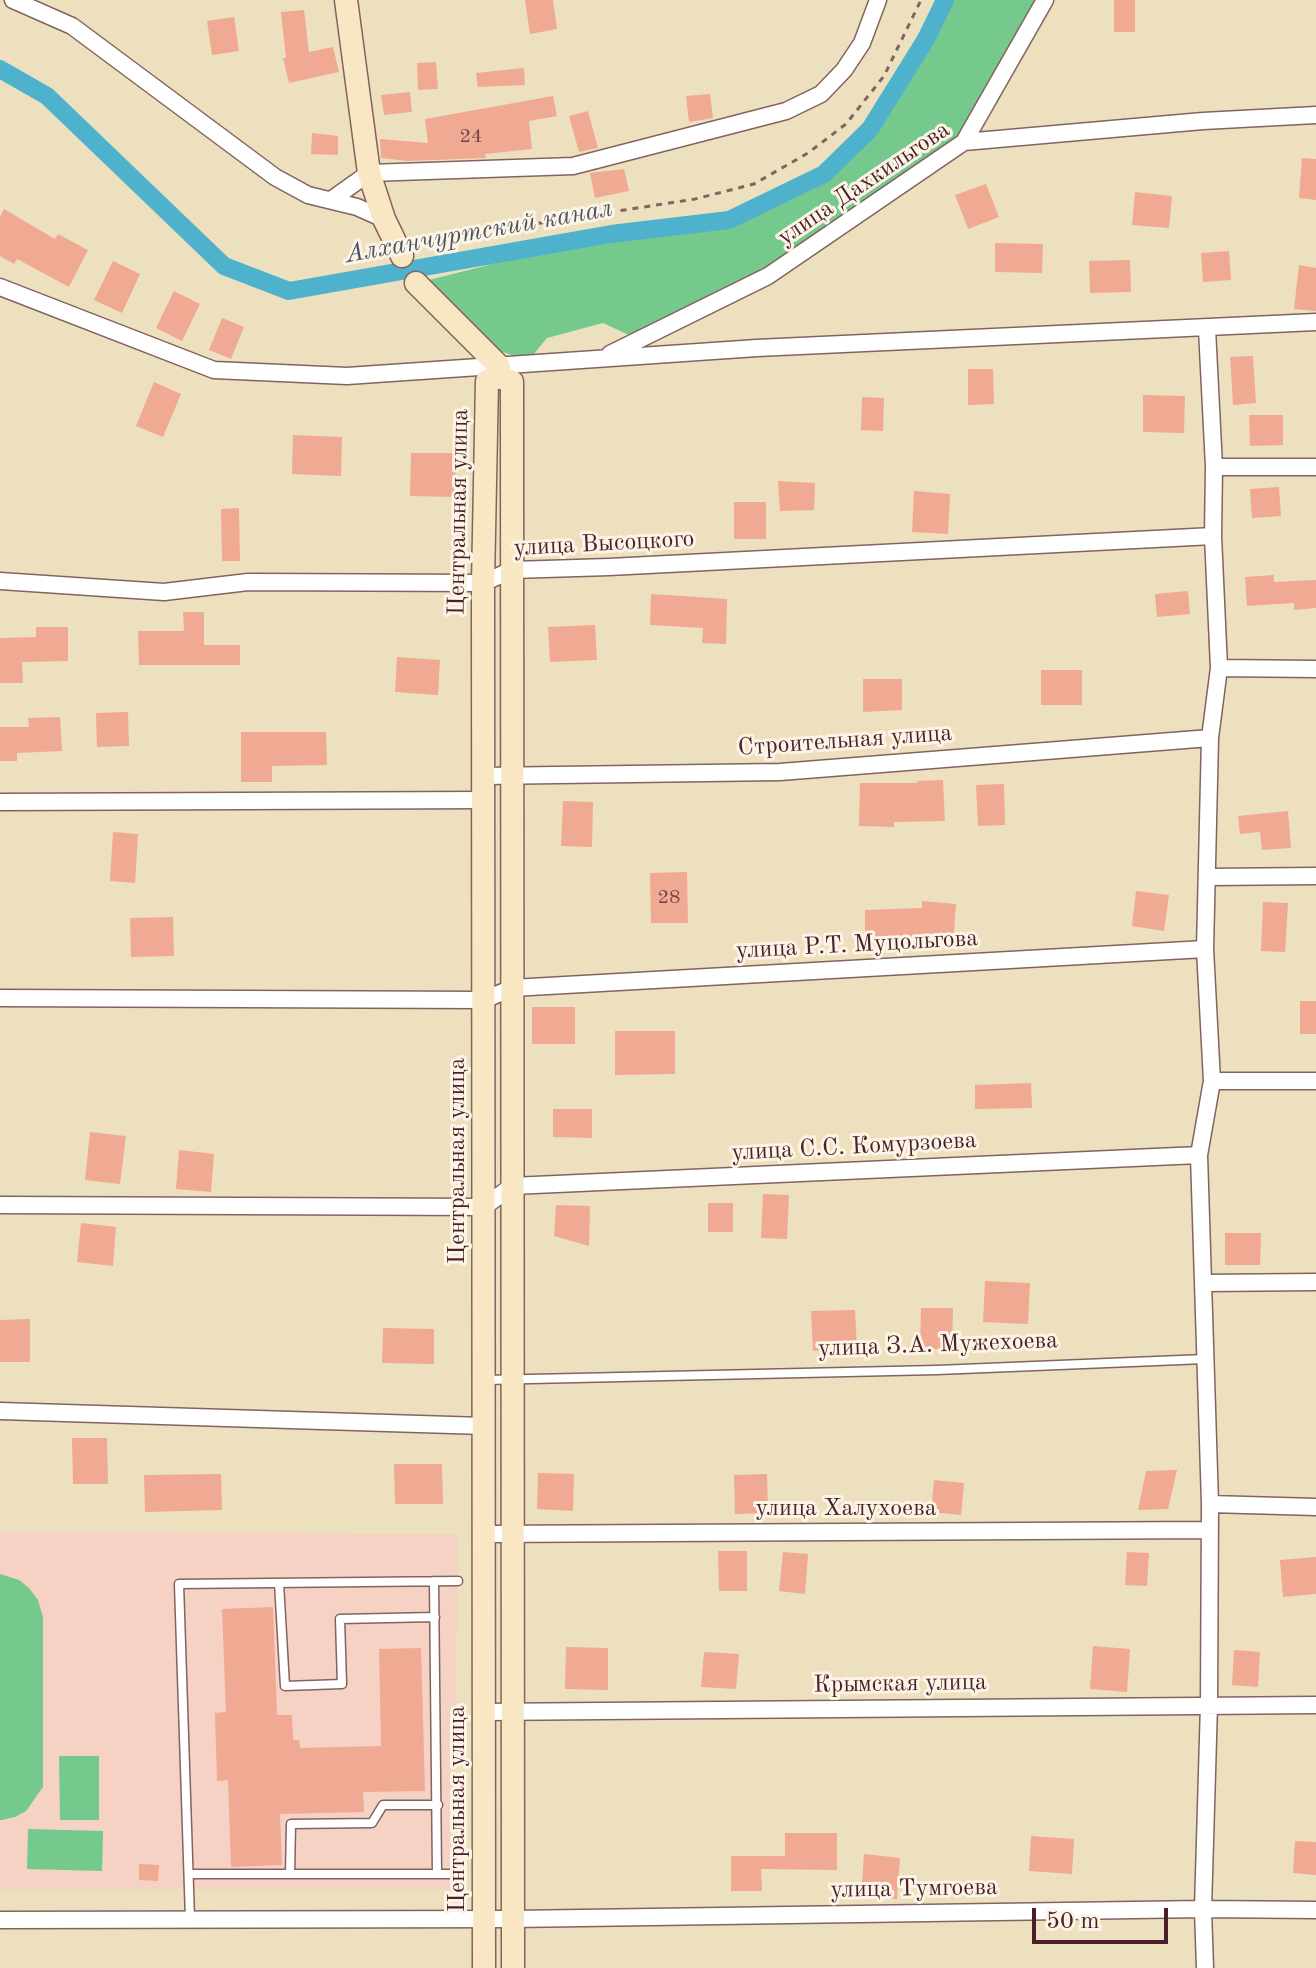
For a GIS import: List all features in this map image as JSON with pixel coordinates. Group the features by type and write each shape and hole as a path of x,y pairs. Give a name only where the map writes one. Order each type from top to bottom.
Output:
{"street":[{"path":"13,0 72,26 275,177 308,195 384,219"},
{"path":"346,0 369,173 384,219 399,251"},
{"path":"331,200 369,173 573,166 786,111 821,94 844,70 862,43 878,0"},
{"path":"964,142 1045,0"},
{"name":"улица Дахкильгова","path":"604,357 768,276 964,142 1203,121 1316,115"},
{"path":"416,283 512,382 513,1968"},
{"path":"0,287 214,370 347,376 499,372 604,357 757,348 1316,322"},
{"path":"1205,1968 1203,1909 1209,1704 1210,1504 1199,1155 1212,1081 1205,949 1210,738 1219,668 1207,329"},
{"name":"Центральная улица","path":"484,1968 483,583 487,381 499,372"},
{"path":"1214,467 1316,467"},
{"name":"улица Высоцкого","path":"0,581 164,592 248,582 483,583 512,570 1213,536"},
{"path":"1219,668 1316,669"},
{"name":"Строительная улица","path":"483,776 780,772 1210,738"},
{"path":"0,802 484,800"},
{"path":"1208,877 1316,876"},
{"name":"улица Р.Т. Муцольгова","path":"484,1000 512,988 1205,949"},
{"path":"0,998 484,1000"},
{"path":"1212,1081 1316,1081"},
{"name":"улица С.С. Комурзоева","path":"512,1186 1199,1155"},
{"path":"0,1205 484,1207 512,1186"},
{"path":"1204,1283 1316,1282"},
{"path":"0,1411 484,1426"},
{"path":"1210,1504 1316,1507"},
{"name":"улица Халухоева","path":"484,1534 1208,1530"},
{"name":"Крымская улица","path":"484,1712 1316,1705"},
{"name":"улица Тумгоева","path":"0,1920 513,1919 1316,1910"}],"lane":[{"name":"улица З.А. Мужехоева","path":"484,1380 937,1370 1205,1359"},
{"path":"434,1581 437,1874"},
{"path":"190,1920 179,1584 458,1581"},
{"path":"279,1583 285,1686 342,1684 340,1619 435,1617"},
{"path":"290,1874 291,1824 372,1823 383,1805 438,1805"},
{"path":"189,1874 455,1874"}],"path":[{"path":"399,251 695,199 754,184 808,153 846,124 884,76 921,0"}],"shaded area":[{"path":"0,1532 458,1534 454,1889 0,1889"}],"green space":[{"path":"945,0 1045,0 964,142 768,276 631,336 603,323 547,338 533,355 514,356 492,348 425,281 611,234 729,219 824,174 870,130 926,39"},
{"path":"0,1574 19,1580 29,1588 38,1600 43,1617 43,1787 26,1811 2,1820 0,1820"},
{"path":"59,1756 99,1756 99,1820 60,1820"},
{"path":"28,1829 103,1831 102,1871 27,1869"}],"building":[{"path":"525,0 553,0 557,29 530,34"},
{"path":"1114,0 1135,0 1135,32 1114,32"},
{"path":"304,10 309,52 333,47 339,72 289,83 283,58 286,58 281,12"},
{"path":"234,17 239,51 212,55 207,21"},
{"path":"436,62 438,89 418,90 417,63"},
{"path":"524,68 525,85 478,87 476,73"},
{"path":"410,92 412,112 384,115 381,95"},
{"path":"710,94 713,118 689,122 686,96"},
{"path":"553,96 557,116 529,121 532,149 485,154 486,158 408,161 381,158 380,139 428,143 425,119"},
{"path":"588,111 598,148 579,152 569,116"},
{"path":"312,133 338,136 338,155 311,154"},
{"path":"1302,158 1316,159 1316,200 1299,198"},
{"path":"624,169 629,191 595,198 590,173"},
{"path":"986,184 999,217 968,229 955,195"},
{"path":"1135,192 1172,196 1169,228 1132,225"},
{"path":"4,209 55,239 58,234 88,250 69,287 17,259 14,264 0,256 0,217"},
{"path":"995,243 1043,244 1042,273 995,272"},
{"path":"1229,251 1231,280 1203,282 1201,253"},
{"path":"1130,260 1131,292 1090,293 1089,261"},
{"path":"113,261 140,274 122,313 94,300"},
{"path":"1299,265 1316,268 1316,311 1294,309"},
{"path":"174,291 200,304 182,341 156,328"},
{"path":"222,318 244,327 231,359 209,350"},
{"path":"1253,356 1256,403 1233,405 1230,357"},
{"path":"968,369 993,369 994,404 968,405"},
{"path":"154,382 181,394 163,437 136,426"},
{"path":"1143,395 1185,396 1184,433 1143,432"},
{"path":"862,397 884,398 883,431 861,430"},
{"path":"1249,415 1283,415 1283,445 1250,446"},
{"path":"293,435 342,437 341,476 292,474"},
{"path":"411,453 457,453 456,497 410,496"},
{"path":"778,481 815,483 814,510 780,511"},
{"path":"1279,487 1281,516 1252,518 1250,489"},
{"path":"914,491 950,494 948,534 912,532"},
{"path":"734,502 766,502 766,539 734,539"},
{"path":"239,508 240,561 222,561 221,509"},
{"path":"1274,575 1274,582 1316,580 1316,608 1294,610 1294,603 1247,606 1245,577"},
{"path":"1188,591 1190,614 1157,617 1155,594"},
{"path":"651,594 727,599 726,644 702,643 703,628 650,625"},
{"path":"183,612 204,612 204,645 240,645 240,665 139,665 138,631 184,631"},
{"path":"595,625 597,660 550,662 548,627"},
{"path":"36,627 68,627 68,661 22,662 23,683 0,683 0,638 36,637"},
{"path":"397,657 440,660 438,695 395,692"},
{"path":"1041,670 1082,670 1082,705 1041,705"},
{"path":"863,679 902,679 902,710 863,712"},
{"path":"128,712 129,746 97,747 96,713"},
{"path":"60,717 62,751 17,753 17,761 0,761 0,727 29,727 28,718"},
{"path":"241,732 326,732 327,765 272,766 272,782 241,782"},
{"path":"943,780 945,821 894,822 894,827 859,826 860,783"},
{"path":"1004,784 1005,825 978,826 976,785"},
{"path":"563,801 593,802 592,847 561,846"},
{"path":"1288,811 1291,848 1262,850 1260,832 1240,834 1238,816"},
{"path":"113,832 138,834 135,883 110,881"},
{"path":"687,872 688,923 651,923 650,873"},
{"path":"1136,891 1169,895 1164,931 1132,926"},
{"path":"922,901 956,904 953,944 903,940 903,944 865,944 865,910 922,908"},
{"path":"1263,902 1288,903 1285,952 1261,951"},
{"path":"173,917 174,956 131,957 130,918"},
{"path":"1300,1001 1316,1001 1316,1034 1300,1034"},
{"path":"532,1007 575,1007 575,1044 532,1044"},
{"path":"615,1031 675,1031 675,1074 615,1075"},
{"path":"1031,1083 1032,1108 975,1109 975,1085"},
{"path":"553,1109 592,1109 592,1138 553,1137"},
{"path":"90,1132 126,1136 120,1184 85,1180"},
{"path":"179,1150 214,1154 211,1192 176,1189"},
{"path":"763,1194 789,1195 787,1239 761,1238"},
{"path":"708,1203 733,1203 733,1232 708,1232"},
{"path":"556,1205 590,1206 589,1246 554,1236"},
{"path":"81,1223 116,1227 113,1266 77,1262"},
{"path":"1225,1233 1261,1233 1260,1265 1225,1265"},
{"path":"985,1281 1030,1283 1028,1324 983,1322"},
{"path":"921,1308 953,1308 952,1349 920,1349"},
{"path":"855,1310 857,1349 813,1351 811,1311"},
{"path":"30,1319 30,1362 0,1362 0,1320"},
{"path":"383,1328 434,1329 434,1364 382,1363"},
{"path":"72,1438 107,1438 108,1484 73,1484"},
{"path":"394,1464 442,1464 443,1504 395,1504"},
{"path":"1177,1470 1168,1509 1138,1510 1146,1471"},
{"path":"538,1473 574,1474 573,1511 537,1509"},
{"path":"221,1474 222,1510 145,1512 144,1475"},
{"path":"767,1474 768,1513 735,1514 734,1475"},
{"path":"934,1480 964,1483 961,1515 931,1512"},
{"path":"718,1551 747,1551 747,1591 719,1591"},
{"path":"783,1552 808,1554 805,1594 779,1591"},
{"path":"1127,1552 1149,1553 1147,1586 1125,1585"},
{"path":"1316,1557 1316,1594 1283,1597 1280,1560"},
{"path":"273,1607 277,1715 292,1715 293,1740 299,1740 300,1748 381,1746 379,1649 421,1648 425,1791 363,1792 364,1812 280,1814 282,1865 231,1867 228,1780 217,1781 215,1713 226,1712 222,1609"},
{"path":"1093,1646 1130,1649 1127,1692 1090,1689"},
{"path":"566,1647 608,1648 608,1690 565,1689"},
{"path":"1234,1650 1260,1652 1258,1687 1232,1685"},
{"path":"704,1652 739,1654 736,1689 701,1687"},
{"path":"785,1833 837,1833 837,1870 761,1869 762,1891 731,1891 731,1856 785,1856"},
{"path":"1031,1836 1074,1839 1072,1874 1029,1871"},
{"path":"1295,1841 1316,1842 1316,1875 1293,1873"},
{"path":"864,1854 900,1858 897,1899 861,1896"},
{"path":"139,1864 159,1865 158,1881 139,1880"}],"waterway":[{"name":"Алханчуртский канал","path":"0,69 47,96 224,266 289,291 611,234 729,220 824,174 870,129 926,39 945,0"}]}
